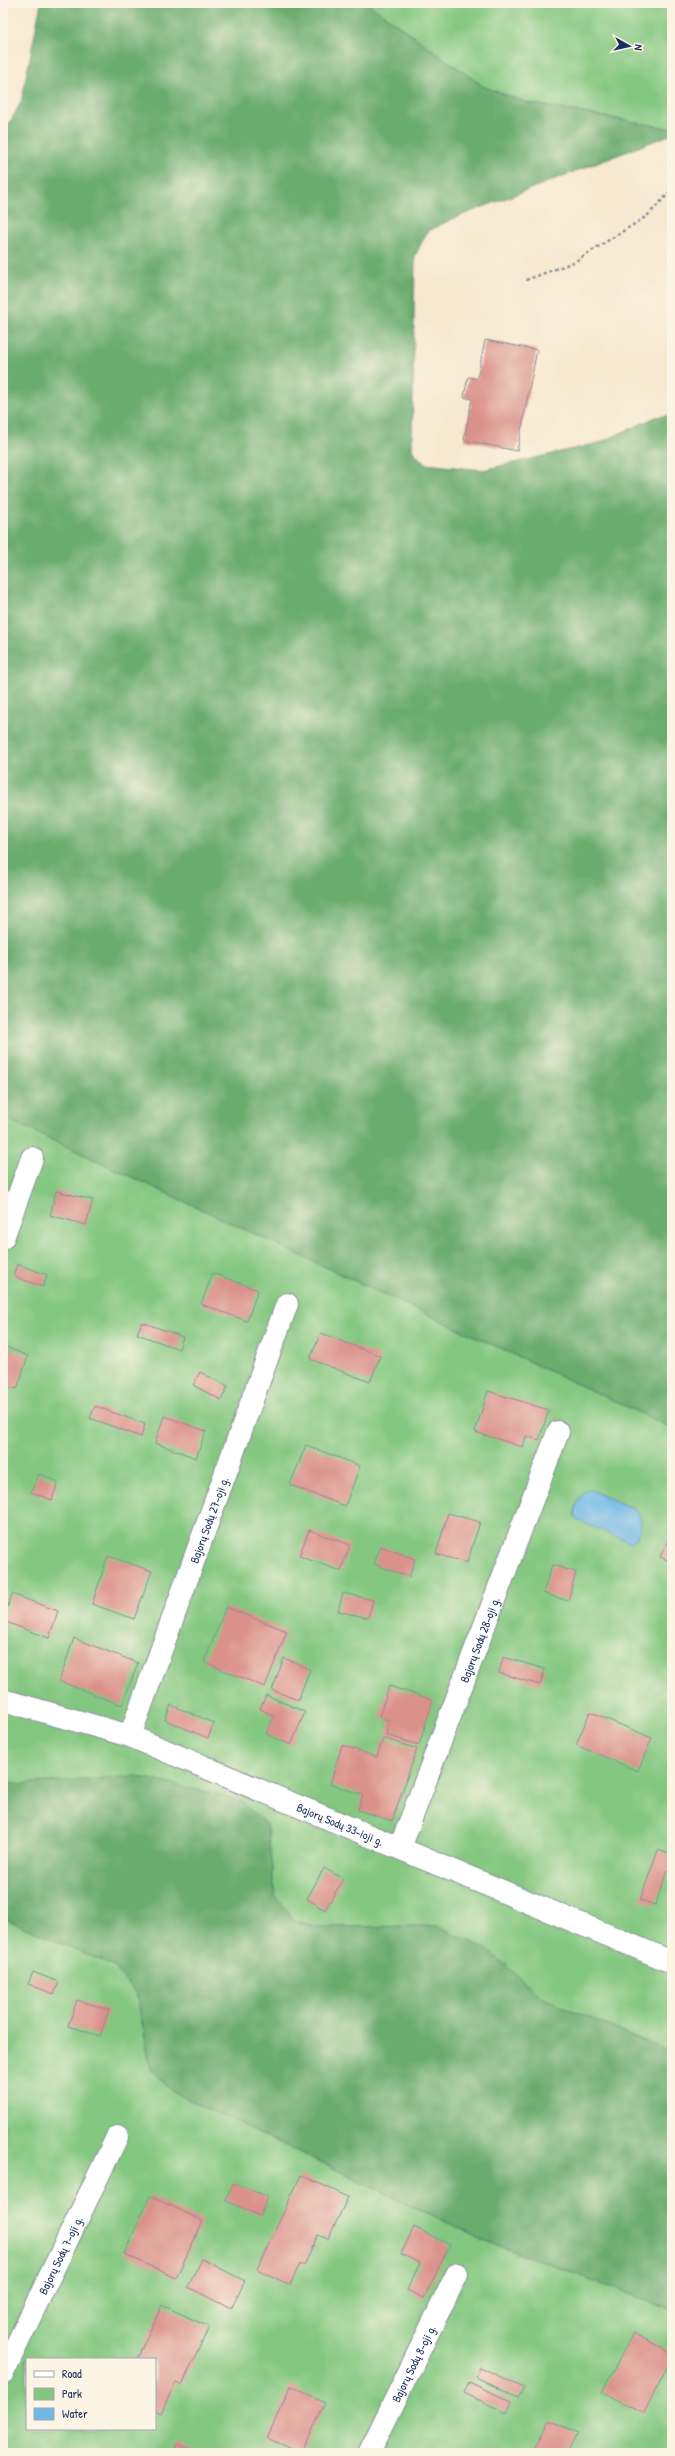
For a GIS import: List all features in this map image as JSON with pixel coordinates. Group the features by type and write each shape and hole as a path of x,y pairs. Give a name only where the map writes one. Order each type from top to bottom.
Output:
{"street":[{"path":"3,1238 32,1158"},
{"name":"Bajorų Sodų 27-oji g.","path":"130,1736 287,1304"},
{"name":"Bajorų Sodų 28-oji g.","path":"400,1848 558,1432"},
{"name":"Bajorų Sodų 33-ioji g.","path":"3,1700 130,1736 672,1962"},
{"name":"Bajorų Sodų 7-oji g.","path":"3,2373 117,2138"},
{"name":"Bajorų Sodų 8-oji g.","path":"369,2453 457,2274"}],"path":[{"path":"526,280 574,262 647,216 672,190"}],"green space":[{"path":"41,3 367,3 484,87 528,103 672,129 672,134 452,219 427,232 415,256 412,450 425,464 483,470 599,443 656,417 672,415 672,1428 3,1117 3,135 21,102"},
{"path":"367,3 672,3 672,129 528,103 484,87"},
{"path":"3,1117 672,1428 672,2053 543,1998 487,1949 438,1926 317,1927 293,1920 275,1895 267,1825 3,1782"},
{"path":"135,1776 238,1799 267,1825 275,1895 293,1920 317,1927 438,1926 487,1949 543,1998 672,2053 672,2310 484,2240 173,2092 151,2069 137,1996 114,1966 3,1918 3,1782 18,1784"},
{"path":"3,1918 114,1966 137,1996 151,2069 173,2092 484,2240 672,2310 672,2453 3,2453"}],"water":[{"path":"589,1489 636,1510 639,1514 641,1527 638,1535 632,1543 577,1520 574,1514 578,1503 583,1493"}],"building":[{"path":"485,340 537,350 517,451 464,440 472,399 464,397 468,377 477,379"},
{"path":"56,1191 93,1200 86,1225 50,1215"},
{"path":"17,1264 47,1275 43,1287 13,1276"},
{"path":"213,1273 258,1290 247,1321 201,1304"},
{"path":"142,1322 183,1337 179,1349 137,1334"},
{"path":"321,1333 380,1356 370,1382 310,1359"},
{"path":"3,1346 28,1356 17,1389 3,1385"},
{"path":"200,1372 228,1386 221,1400 193,1385"},
{"path":"488,1391 549,1410 539,1440 526,1436 523,1447 475,1432"},
{"path":"95,1406 145,1424 141,1437 90,1418"},
{"path":"164,1416 206,1431 196,1458 155,1443"},
{"path":"306,1445 360,1466 345,1506 290,1485"},
{"path":"39,1474 58,1482 52,1500 31,1492"},
{"path":"448,1513 480,1522 467,1563 436,1554"},
{"path":"309,1530 350,1545 341,1571 299,1556"},
{"path":"672,1532 672,1562 660,1557"},
{"path":"381,1546 415,1559 409,1577 374,1564"},
{"path":"108,1556 152,1571 134,1619 92,1604"},
{"path":"552,1565 576,1572 568,1601 543,1593"},
{"path":"343,1593 373,1600 368,1618 338,1611"},
{"path":"12,1594 58,1611 49,1638 3,1621"},
{"path":"226,1607 287,1631 265,1687 204,1662"},
{"path":"74,1638 138,1663 122,1705 59,1681"},
{"path":"503,1657 545,1669 540,1685 499,1673"},
{"path":"284,1658 310,1669 298,1700 272,1690"},
{"path":"389,1686 433,1700 419,1745 386,1735 390,1721 379,1717"},
{"path":"266,1695 305,1712 291,1745 266,1734 274,1716 260,1709"},
{"path":"171,1705 214,1723 208,1738 165,1720"},
{"path":"590,1712 652,1738 638,1771 576,1745"},
{"path":"383,1738 417,1749 392,1821 358,1810 363,1795 330,1784 342,1745 377,1757"},
{"path":"658,1850 672,1855 672,1871 668,1870 655,1905 640,1900"},
{"path":"324,1868 343,1879 325,1910 307,1899"},
{"path":"33,1972 59,1982 54,1994 28,1984"},
{"path":"77,2000 109,2010 100,2036 68,2026"},
{"path":"301,2175 348,2197 328,2239 318,2235 304,2266 300,2264 290,2285 257,2269"},
{"path":"233,2183 268,2197 260,2216 226,2201"},
{"path":"150,2196 203,2221 176,2278 124,2254"},
{"path":"414,2227 450,2245 424,2298 407,2290 420,2263 401,2254"},
{"path":"202,2259 245,2281 231,2309 188,2287"},
{"path":"162,2305 209,2327 182,2385 176,2382 161,2413 156,2410 156,2358 137,2358"},
{"path":"633,2333 672,2353 672,2358 644,2413 602,2392"},
{"path":"480,2367 524,2388 518,2398 476,2377"},
{"path":"469,2382 512,2402 507,2413 464,2393"},
{"path":"291,2386 325,2403 301,2453 267,2438"},
{"path":"550,2420 577,2433 567,2453 534,2451"},
{"path":"177,2444 198,2453 173,2453"}]}
